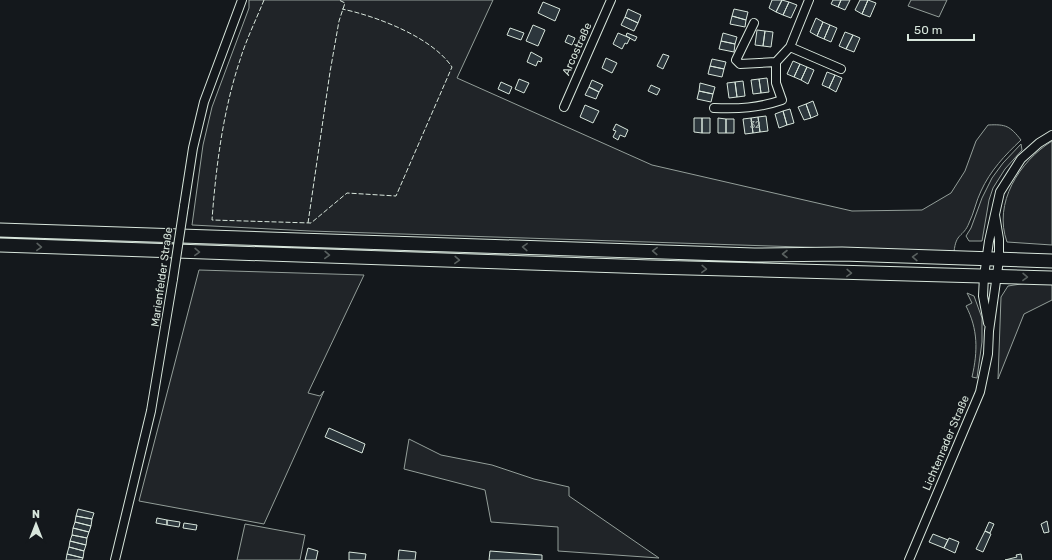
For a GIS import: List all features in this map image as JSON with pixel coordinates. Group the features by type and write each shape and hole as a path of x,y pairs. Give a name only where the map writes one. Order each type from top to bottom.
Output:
{"main road":[{"path":"0,230 746,254 842,254 1052,261"},
{"path":"0,245 651,267 1052,278"}],"street":[{"name":"Marienfelder Straße","path":"115,560 155,393 193,148 204,102 242,0"},
{"name":"Arcostraße","path":"564,107 611,0"},
{"path":"714,108 736,109 764,107 782,100 776,83 776,62 790,47 809,0"},
{"path":"754,23 736,60 740,64 776,62"},
{"path":"790,47 842,69"},
{"name":"Lichtenrader Straße","path":"909,560 978,397 988,354 989,331 997,276 992,259 995,216 1000,192 1013,169 1030,150 1052,135"},
{"name":"Lichtenrader Straße","path":"989,331 983,296 984,276 999,239 995,216"}],"shaded area":[{"path":"249,0 493,0 457,78 652,165 852,211 922,210 951,193 965,171 976,141 988,125 1007,127 1021,140 993,170 979,195 967,228 956,241 954,252 310,231 192,225 203,145 212,107 249,8"},
{"path":"911,0 947,0 939,17 908,6"},
{"path":"1052,141 1052,245 1007,242 1003,213 1006,198 1012,185 1029,160"},
{"path":"1021,144 1022,150 1005,169 993,188 989,200 982,241 969,241 966,236 971,228 982,198 992,178 1003,163"},
{"path":"199,270 364,275 308,393 320,396 324,391 264,524 139,501"},
{"path":"1027,283 1052,284 1052,300 1024,314 998,379 1001,297 1008,286"},
{"path":"967,293 974,296 982,318 982,342 977,378 972,377 976,340 973,323 966,306 972,303"},
{"path":"409,439 441,455 492,465 534,479 569,487 569,496 659,558 558,551 558,527 491,522 485,490 404,469"},
{"path":"245,524 305,535 300,560 237,560"}],"building":[{"path":"772,0 782,0 776,12 769,8"},
{"path":"782,0 789,2 783,15 776,12"},
{"path":"833,0 841,0 838,7 831,4"},
{"path":"841,0 850,0 845,10 838,7"},
{"path":"860,0 868,0 862,14 855,10"},
{"path":"868,0 876,3 870,17 862,14"},
{"path":"543,2 560,9 555,21 538,13"},
{"path":"789,2 797,5 791,18 783,15"},
{"path":"628,9 641,15 638,23 625,17"},
{"path":"734,9 748,12 746,20 732,16"},
{"path":"732,16 746,20 745,27 730,24"},
{"path":"625,17 638,23 634,31 621,25"},
{"path":"816,18 823,22 817,36 810,32"},
{"path":"823,22 830,25 824,39 817,36"},
{"path":"533,25 545,30 538,46 526,41"},
{"path":"830,25 837,28 831,42 824,39"},
{"path":"510,28 524,33 521,40 507,35"},
{"path":"757,30 765,31 763,46 755,45"},
{"path":"765,31 773,32 771,47 763,46"},
{"path":"845,32 853,35 846,49 839,46"},
{"path":"618,33 630,38 622,49 613,44"},
{"path":"627,33 637,37 635,41 626,36"},
{"path":"723,33 737,37 735,44 721,41"},
{"path":"568,35 575,38 572,45 565,42"},
{"path":"853,35 860,38 854,52 846,49"},
{"path":"721,41 735,44 734,52 719,49"},
{"path":"531,52 542,58 541,62 538,61 536,66 527,62"},
{"path":"663,54 669,56 663,69 657,66"},
{"path":"606,58 617,63 612,73 602,68"},
{"path":"712,59 726,62 724,69 710,66"},
{"path":"793,61 800,64 794,77 787,74"},
{"path":"800,64 807,67 801,80 794,77"},
{"path":"710,66 724,69 722,77 708,74"},
{"path":"807,67 814,70 808,84 801,80"},
{"path":"827,72 835,75 829,88 822,85"},
{"path":"835,75 842,78 836,92 829,88"},
{"path":"767,78 769,92 761,93 759,79"},
{"path":"519,79 529,83 524,93 515,89"},
{"path":"759,79 761,93 753,94 751,80"},
{"path":"592,80 603,85 599,92 589,87"},
{"path":"743,81 745,96 737,97 735,82"},
{"path":"501,82 512,87 509,94 498,89"},
{"path":"735,82 737,97 729,98 727,83"},
{"path":"700,83 715,87 713,94 699,91"},
{"path":"651,85 660,89 657,95 648,91"},
{"path":"589,87 599,92 596,99 585,95"},
{"path":"699,91 713,94 711,102 697,99"},
{"path":"813,101 818,115 811,118 806,104"},
{"path":"806,104 811,118 804,120 798,107"},
{"path":"585,105 599,111 593,123 580,117"},
{"path":"790,109 794,123 787,125 783,111"},
{"path":"783,111 787,125 779,128 775,114"},
{"path":"766,116 768,131 760,132 758,117"},
{"path":"758,117 760,132 753,133 751,118"},
{"path":"694,118 702,118 702,133 694,132"},
{"path":"702,118 710,118 710,133 702,133"},
{"path":"718,118 726,119 726,133 718,133"},
{"path":"751,118 753,133 745,134 743,119"},
{"path":"726,119 734,119 734,133 726,133"},
{"path":"616,124 628,130 625,137 620,135 618,140 613,137 616,131 613,130"},
{"path":"329,428 365,444 362,453 325,437"},
{"path":"78,509 94,513 92,519 76,516"},
{"path":"76,516 92,519 91,526 75,522"},
{"path":"157,518 167,520 167,525 156,523"},
{"path":"167,520 180,522 179,527 167,525"},
{"path":"1047,521 1049,532 1044,533 1041,524"},
{"path":"75,522 91,526 89,532 73,528"},
{"path":"989,522 994,524 990,533 985,531"},
{"path":"184,523 197,525 196,530 183,528"},
{"path":"73,528 89,532 87,538 72,535"},
{"path":"985,531 991,534 983,552 976,549"},
{"path":"933,534 948,540 944,548 929,542"},
{"path":"72,535 87,538 86,545 70,541"},
{"path":"949,538 959,542 955,553 944,548"},
{"path":"70,541 86,545 84,551 69,547"},
{"path":"69,547 84,551 83,558 67,554"},
{"path":"308,548 318,551 316,560 305,560"},
{"path":"399,550 416,552 415,560 398,560"},
{"path":"490,551 542,555 542,560 489,560"},
{"path":"349,552 366,554 365,560 349,560"},
{"path":"67,554 83,558 82,560 66,560"},
{"path":"1021,554 1022,560 1005,560 1017,557 1016,555"}],"fence":[{"path":"264,0 242,52 229,99 218,159 212,220 311,223 347,193 396,196 452,67 443,56 431,46 402,29 371,17 342,9"},
{"path":"308,223 330,72 339,21 345,3 339,0"}]}
